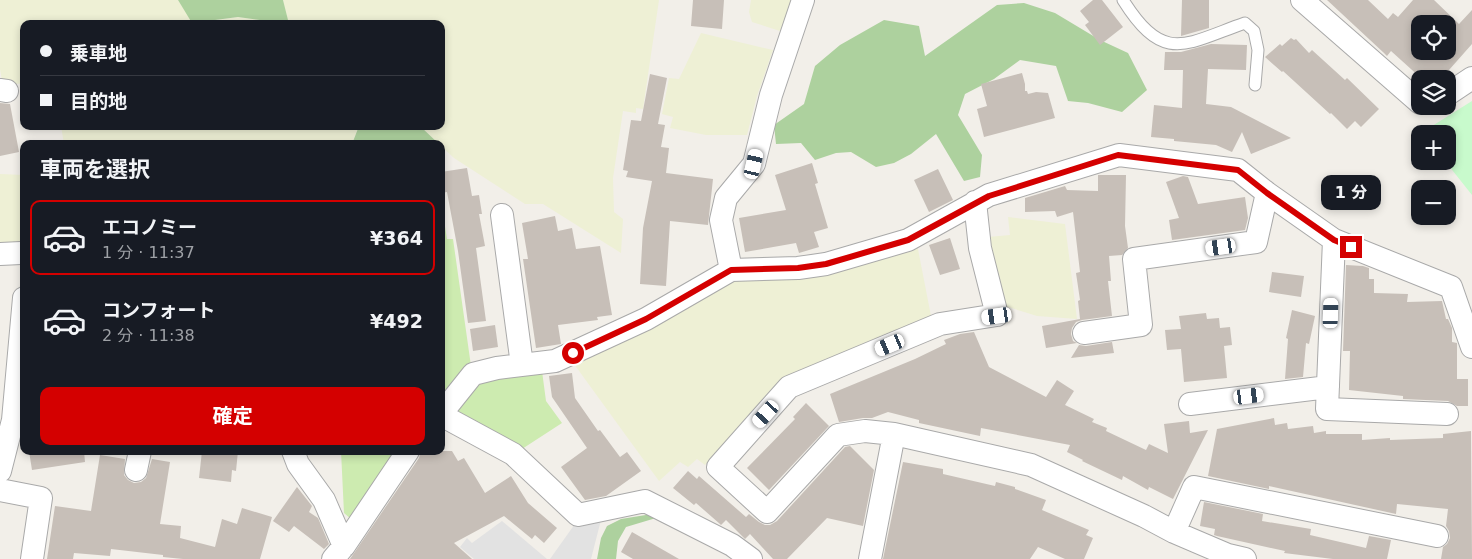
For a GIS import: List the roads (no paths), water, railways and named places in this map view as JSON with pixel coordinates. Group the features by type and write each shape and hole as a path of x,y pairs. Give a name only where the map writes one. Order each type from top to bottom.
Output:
{"street":[{"path":"731,270 721,220 726,198 754,164 771,95 803,0"},
{"path":"1302,0 1411,95"},
{"path":"1456,89 1472,78"},
{"path":"445,410 473,374 497,368 555,361 646,319 731,270 798,268 826,264 908,240 989,196 1118,155 1238,170 1334,240 1451,287 1472,347"},
{"path":"1084,333 1141,325 1134,259 1256,242 1267,193"},
{"path":"975,202 980,248 997,316 940,324 789,387 718,467 767,512 838,435 865,431 894,434 1031,465 1228,556 1245,559"},
{"path":"502,215 522,365"},
{"path":"1334,240 1327,409 1447,414"},
{"path":"0,471 12,420 20,339"},
{"path":"1190,404 1328,387"},
{"path":"445,417 513,454 578,515 645,501 732,545 751,559"},
{"path":"870,559 894,434"},
{"path":"295,455 298,464 324,500 339,552"},
{"path":"339,552 405,455"},
{"path":"1174,532 1194,487 1437,536"},
{"path":"0,490 41,498 32,559"}],"lane":[{"path":"1123,0 1133,17 1150,34 1166,43 1188,43 1245,22 1254,31 1258,50 1255,85"}]}
